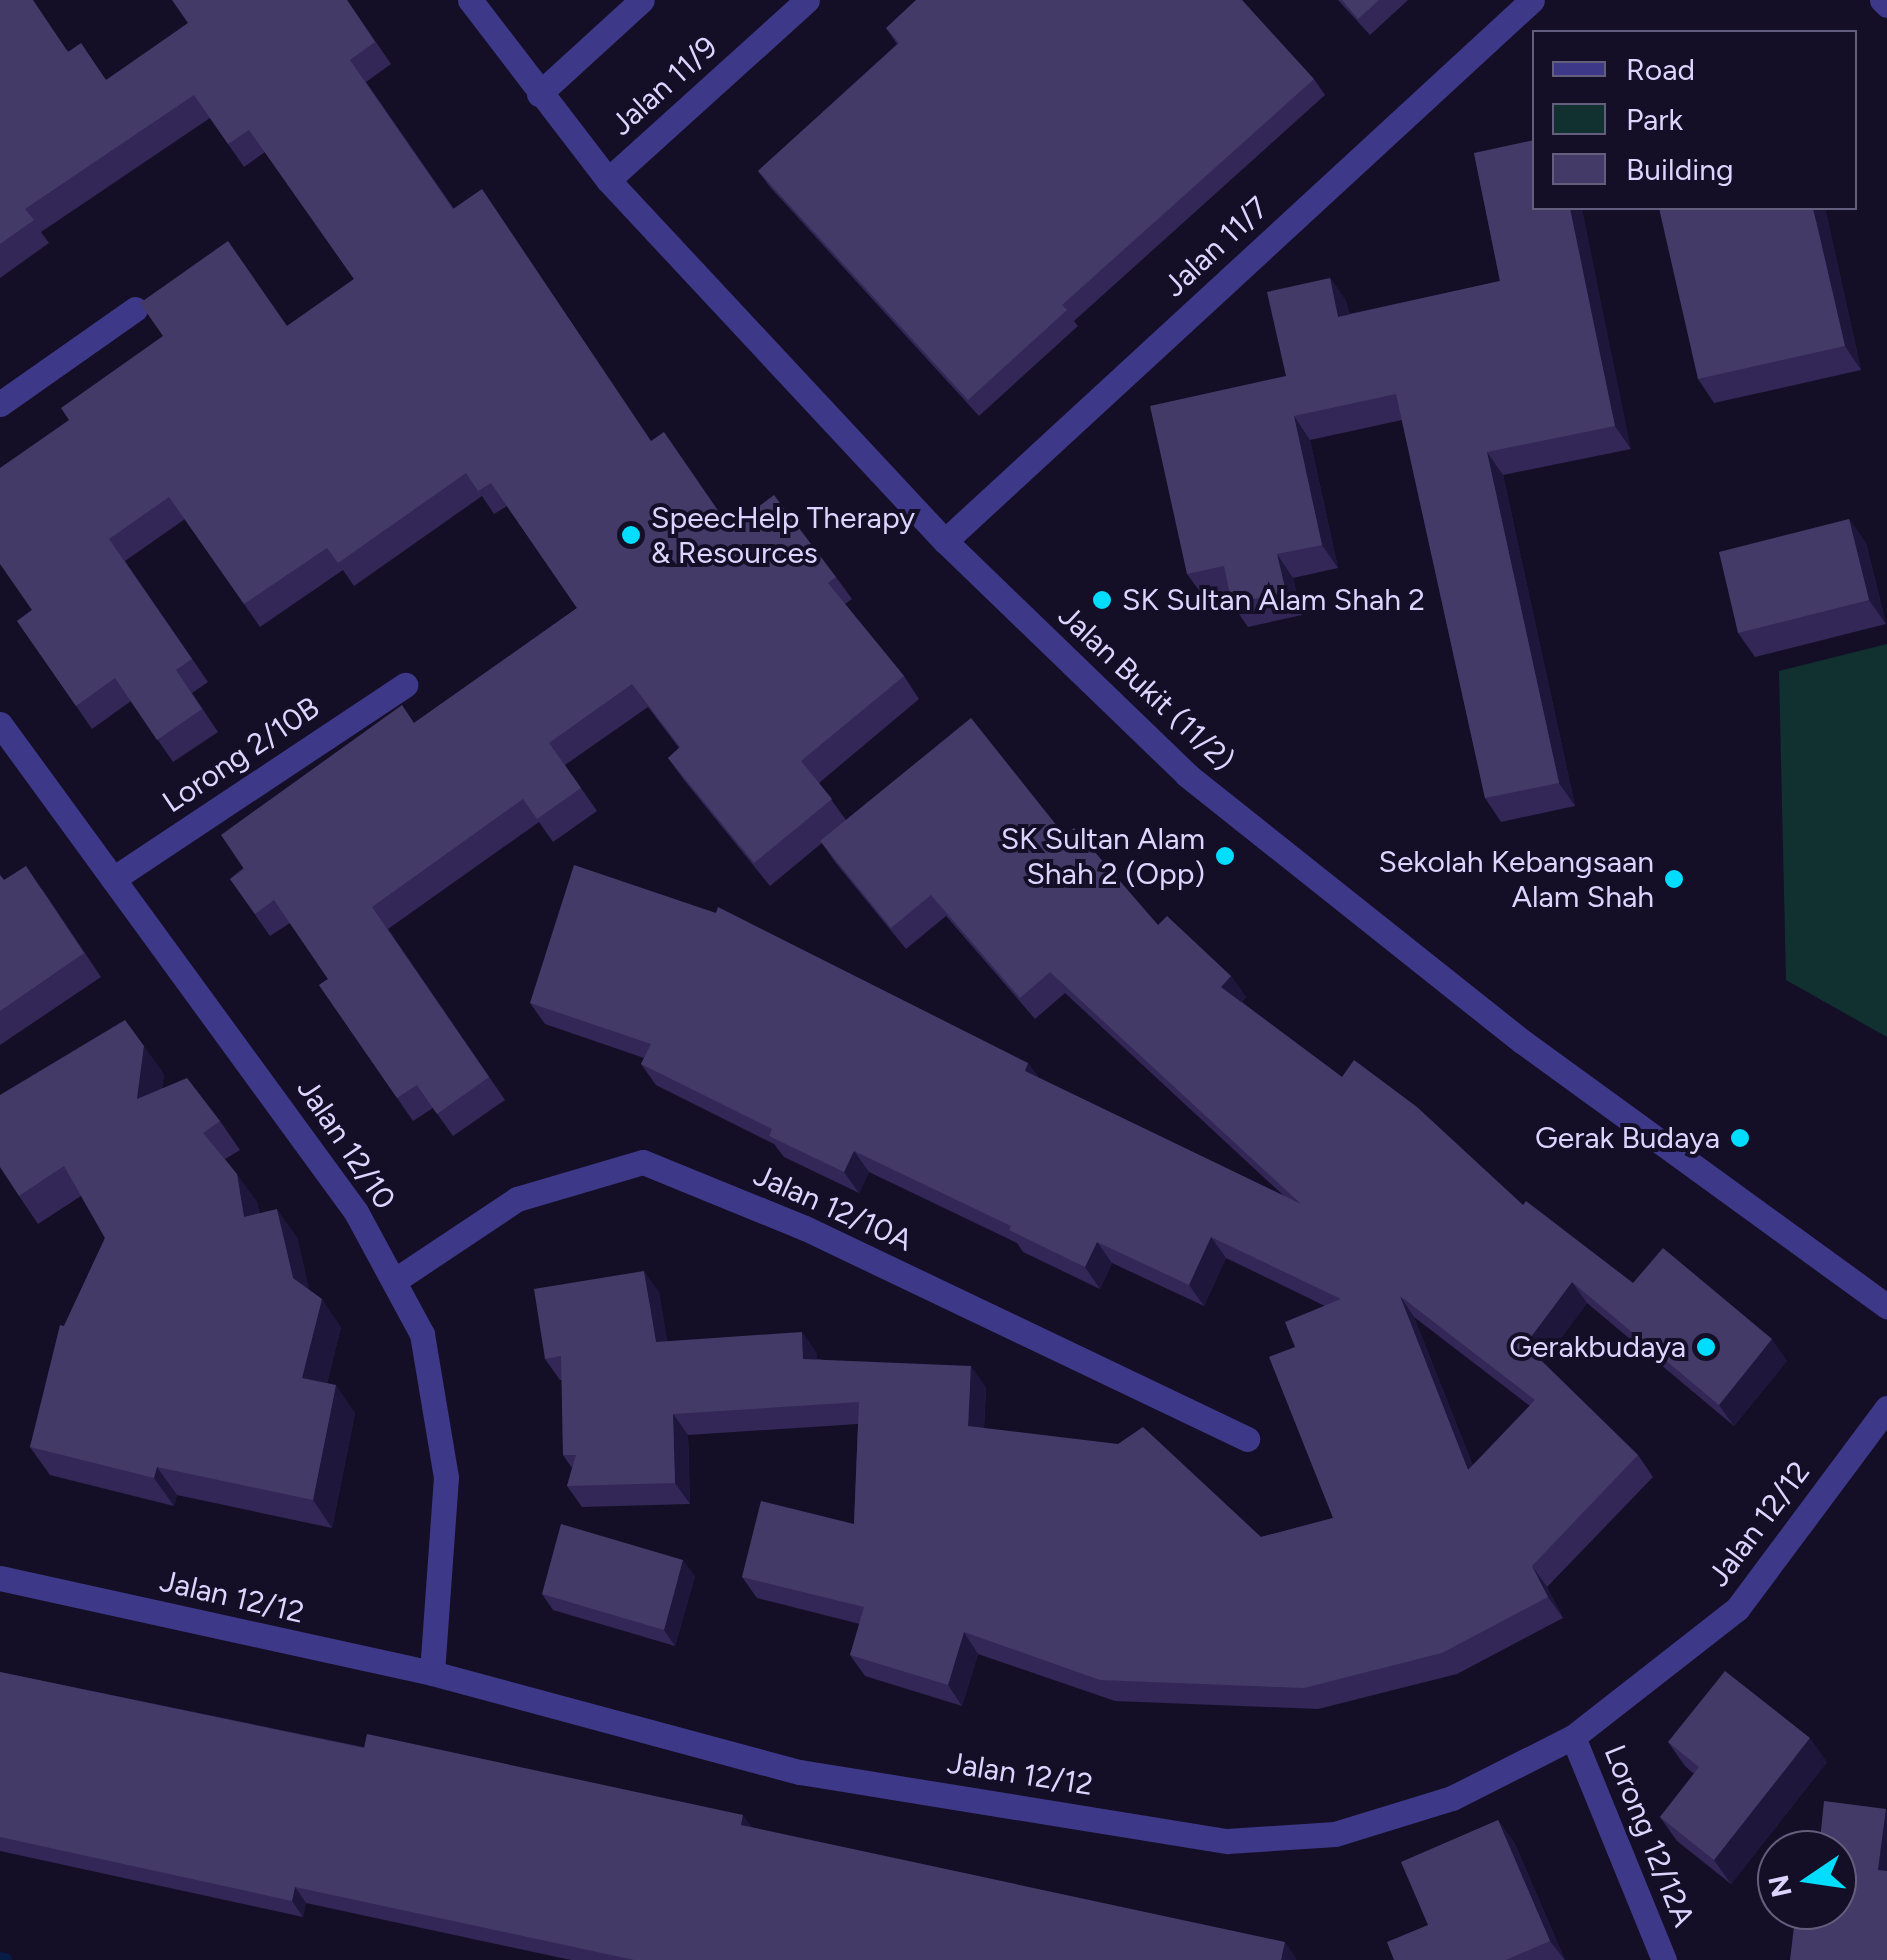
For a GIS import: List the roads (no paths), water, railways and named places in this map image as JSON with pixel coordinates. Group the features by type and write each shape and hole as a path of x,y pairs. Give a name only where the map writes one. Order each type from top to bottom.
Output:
{"street":[{"name":"Jalan Bukit (11/2)","path":"470,0 608,180 945,541 1187,775 1524,1042 1887,1306"},
{"path":"539,94 642,0"},
{"name":"Jalan 11/9","path":"608,180 808,0"},
{"name":"Jalan 11/7","path":"945,541 1532,0"},
{"path":"0,404 136,309"},
{"name":"Lorong 2/10B","path":"113,880 404,686"},
{"name":"Jalan 12/10","path":"0,724 356,1212 422,1334 446,1477 432,1673"},
{"name":"Jalan 12/10A","path":"394,1281 517,1199 643,1162 805,1228 1247,1439"},
{"name":"Jalan 12/12","path":"0,1578 432,1673 800,1772 1227,1841 1335,1834 1452,1798 1573,1737 1737,1609 1887,1408"},
{"name":"Lorong 12/12A","path":"1573,1737 1664,1960"}],"waterway":[{"path":"0,1959 5,1960"}],"place":[{"name":"SpeecHelp Therapy & Resources","path":"631,535"},
{"name":"SK Sultan Alam Shah 2","path":"1102,600"},
{"name":"SK Sultan Alam Shah 2 (Opp)","path":"1225,856"},
{"name":"Sekolah Kebangsaan Alam Shah","path":"1674,879"},
{"name":"Gerak Budaya","path":"1740,1138"},
{"name":"Gerakbudaya","path":"1706,1347"}]}
